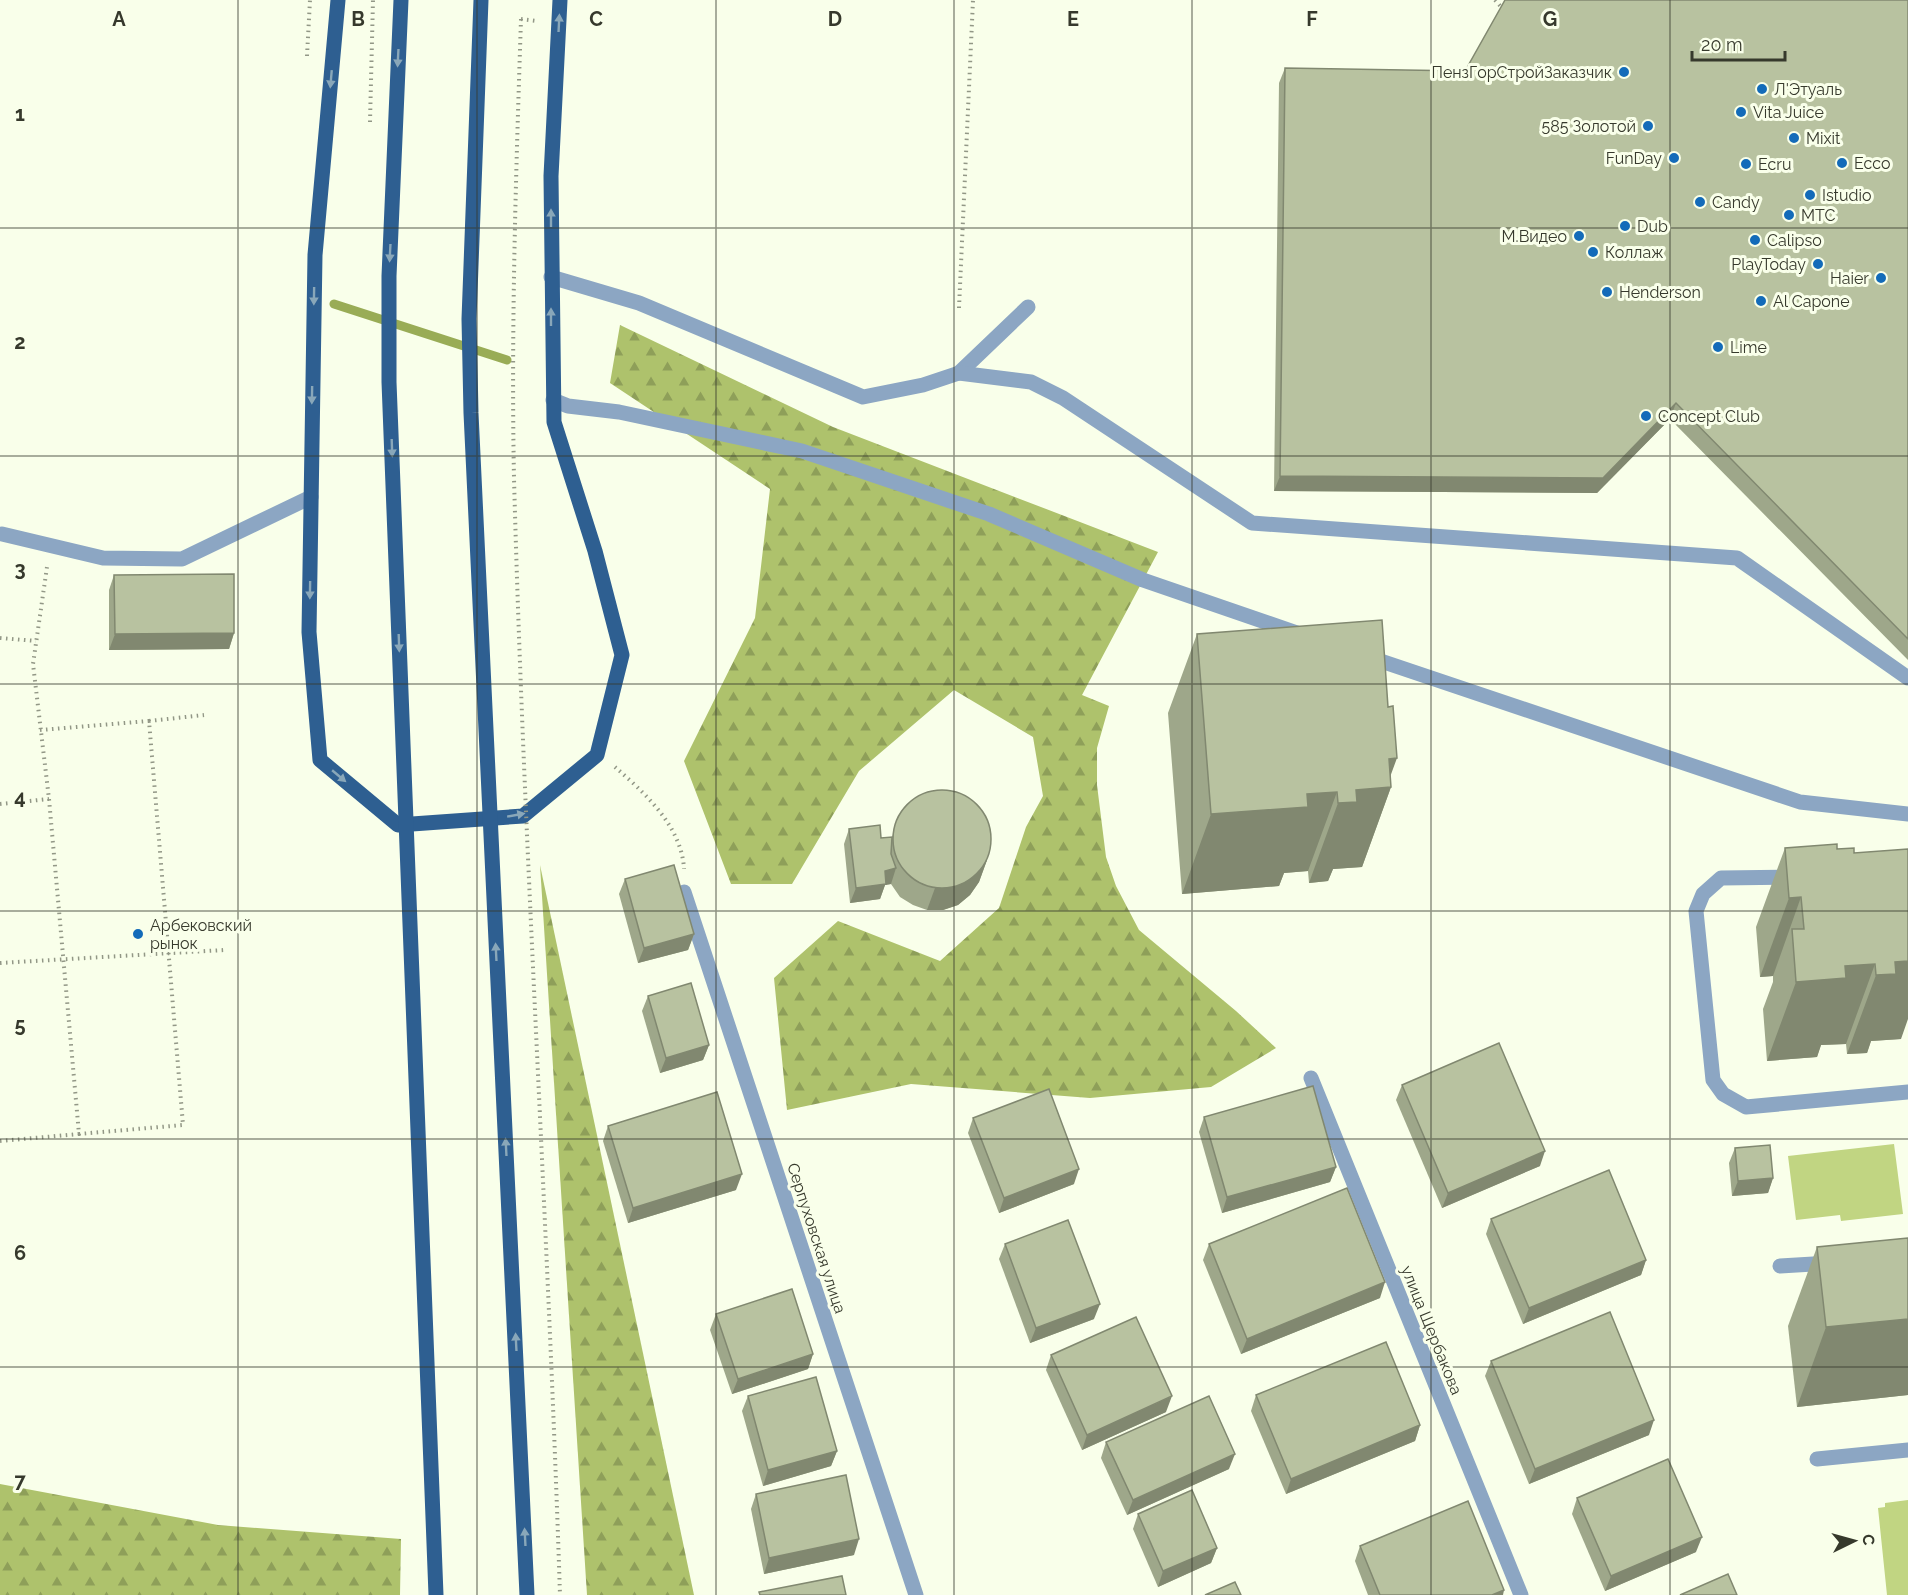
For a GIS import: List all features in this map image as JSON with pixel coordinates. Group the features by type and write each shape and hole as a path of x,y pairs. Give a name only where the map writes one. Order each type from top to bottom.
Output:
{"main road":[{"path":"338,0 315,255 309,632 320,760 398,825 523,816 597,755 622,655 595,551 554,422 551,176 560,0"},
{"path":"401,0 388,276 389,382 436,1595"},
{"path":"481,0 469,320 471,413 528,1595"}],"street":[{"path":"551,277 639,303 863,397 923,385 959,373 1028,307"},
{"path":"959,373 1031,382 1063,398 1252,522 1737,558 1908,678"},
{"path":"553,400 568,406 619,412 802,451 989,514 1143,580 1313,638"},
{"path":"2,534 103,558 182,559 311,497"},
{"path":"1347,649 1800,802 1908,814"},
{"path":"1815,876 1721,878 1703,894 1696,910 1713,1080 1723,1094 1746,1107 1908,1092"},
{"name":"Серпуховская улица","path":"684,892 916,1595"},
{"name":"улица Щербакова","path":"1311,1078 1521,1595"},
{"path":"1780,1266 1850,1262"},
{"path":"1817,1459 1908,1450"}],"path":[{"path":"959,308 973,0"},
{"path":"1495,0 1503,9 1507,0"},
{"path":"540,21 522,19 515,188 514,474 530,919 561,1595"},
{"path":"50,545 33,664 49,799 80,1134"},
{"path":"0,639 36,641"},
{"path":"40,730 204,715"},
{"path":"0,1141 183,1125 149,721"},
{"path":"610,763 659,809 683,854 684,892"},
{"path":"0,804 49,799"},
{"path":"0,963 224,950"}],"green space":[{"path":"620,325 833,427 1158,552 1082,695 1109,706 1097,748 1097,785 1106,857 1116,886 1139,930 1236,1011 1276,1048 1211,1087 1090,1098 911,1084 787,1110 774,978 838,921 940,961 999,908 1026,827 1043,796 1033,737 954,690 859,771 792,884 731,884 684,761 755,618 770,489 610,383"},
{"path":"540,865 694,1595 587,1595"},
{"path":"1894,1144 1903,1214 1841,1221 1840,1215 1796,1220 1788,1156"},
{"path":"0,1484 218,1525 401,1539 400,1595 0,1595"},
{"path":"1908,1500 1908,1595 1887,1595 1878,1508 1885,1507 1885,1503"}],"building":[{"name":"Коллаж","path":"1505,0 1908,0 1908,639 1676,403 1603,478 1280,476 1285,68 1465,71"},
{"path":"234,574 234,633 115,634 114,575"},
{"path":"1382,620 1388,707 1393,706 1397,758 1389,759 1391,787 1356,790 1357,802 1338,803 1337,792 1307,794 1308,807 1211,814 1197,634"},
{"path":"942,790 961,794 976,805 987,820 991,839 987,858 976,873 961,884 942,888 923,884 908,873 897,858 893,839 897,820 908,805 923,794"},
{"path":"880,825 881,838 892,837 891,854 896,868 885,871 886,884 856,888 849,829"},
{"path":"1837,844 1837,849 1854,848 1854,853 1908,849 1908,961 1895,962 1896,974 1876,975 1875,964 1845,966 1846,978 1796,982 1792,929 1804,929 1801,897 1789,898 1785,848"},
{"path":"674,865 694,934 644,948 625,879"},
{"path":"691,983 709,1045 666,1058 648,996"},
{"path":"1499,1043 1545,1151 1448,1193 1402,1085"},
{"path":"1313,1086 1336,1167 1227,1197 1204,1117"},
{"path":"1049,1089 1079,1169 1004,1198 973,1118"},
{"path":"717,1092 742,1174 633,1208 608,1126"},
{"path":"1770,1145 1773,1178 1738,1181 1735,1148"},
{"path":"1609,1170 1646,1260 1529,1308 1491,1219"},
{"path":"1347,1188 1385,1282 1247,1339 1209,1244"},
{"path":"1068,1220 1100,1304 1036,1328 1005,1244"},
{"path":"1908,1238 1908,1319 1826,1327 1817,1247"},
{"path":"792,1289 813,1354 738,1379 716,1314"},
{"path":"1610,1312 1654,1420 1535,1469 1491,1361"},
{"path":"1136,1317 1172,1396 1087,1435 1051,1355"},
{"path":"1386,1342 1420,1425 1291,1479 1256,1395"},
{"path":"816,1377 837,1451 768,1470 748,1396"},
{"path":"1209,1396 1235,1454 1133,1500 1106,1442"},
{"path":"1668,1459 1702,1537 1611,1576 1577,1498"},
{"path":"846,1475 859,1539 769,1558 756,1494"},
{"path":"1192,1490 1217,1548 1163,1571 1138,1514"},
{"path":"1468,1501 1504,1590 1492,1595 1380,1595 1360,1546"},
{"path":"1728,1574 1737,1595 1680,1595"},
{"path":"842,1576 846,1595 760,1595 759,1592"},
{"path":"1235,1582 1241,1595 1205,1595"}],"waterway":[{"path":"334,304 507,360"}],"place":[{"name":"ПензГорСтройЗаказчик","path":"1624,72"},
{"name":"Л'Этуаль","path":"1762,89"},
{"name":"Vita Juice","path":"1741,112"},
{"name":"585 Золотой","path":"1648,126"},
{"name":"Mixit","path":"1794,138"},
{"name":"FunDay","path":"1674,158"},
{"name":"Ecco","path":"1842,163"},
{"name":"Ecru","path":"1746,164"},
{"name":"Istudio","path":"1810,195"},
{"name":"Candy","path":"1700,202"},
{"name":"МТС","path":"1789,215"},
{"name":"Dub","path":"1625,226"},
{"name":"М.Видео","path":"1579,236"},
{"name":"Calipso","path":"1755,240"},
{"name":"Коллаж","path":"1593,252"},
{"name":"PlayToday","path":"1818,264"},
{"name":"Haier","path":"1881,278"},
{"name":"Henderson","path":"1607,292"},
{"name":"Al Capone","path":"1761,301"},
{"name":"Lime","path":"1718,347"},
{"name":"Concept Club","path":"1646,416"},
{"name":"Арбековский рынок","path":"138,934"}]}
